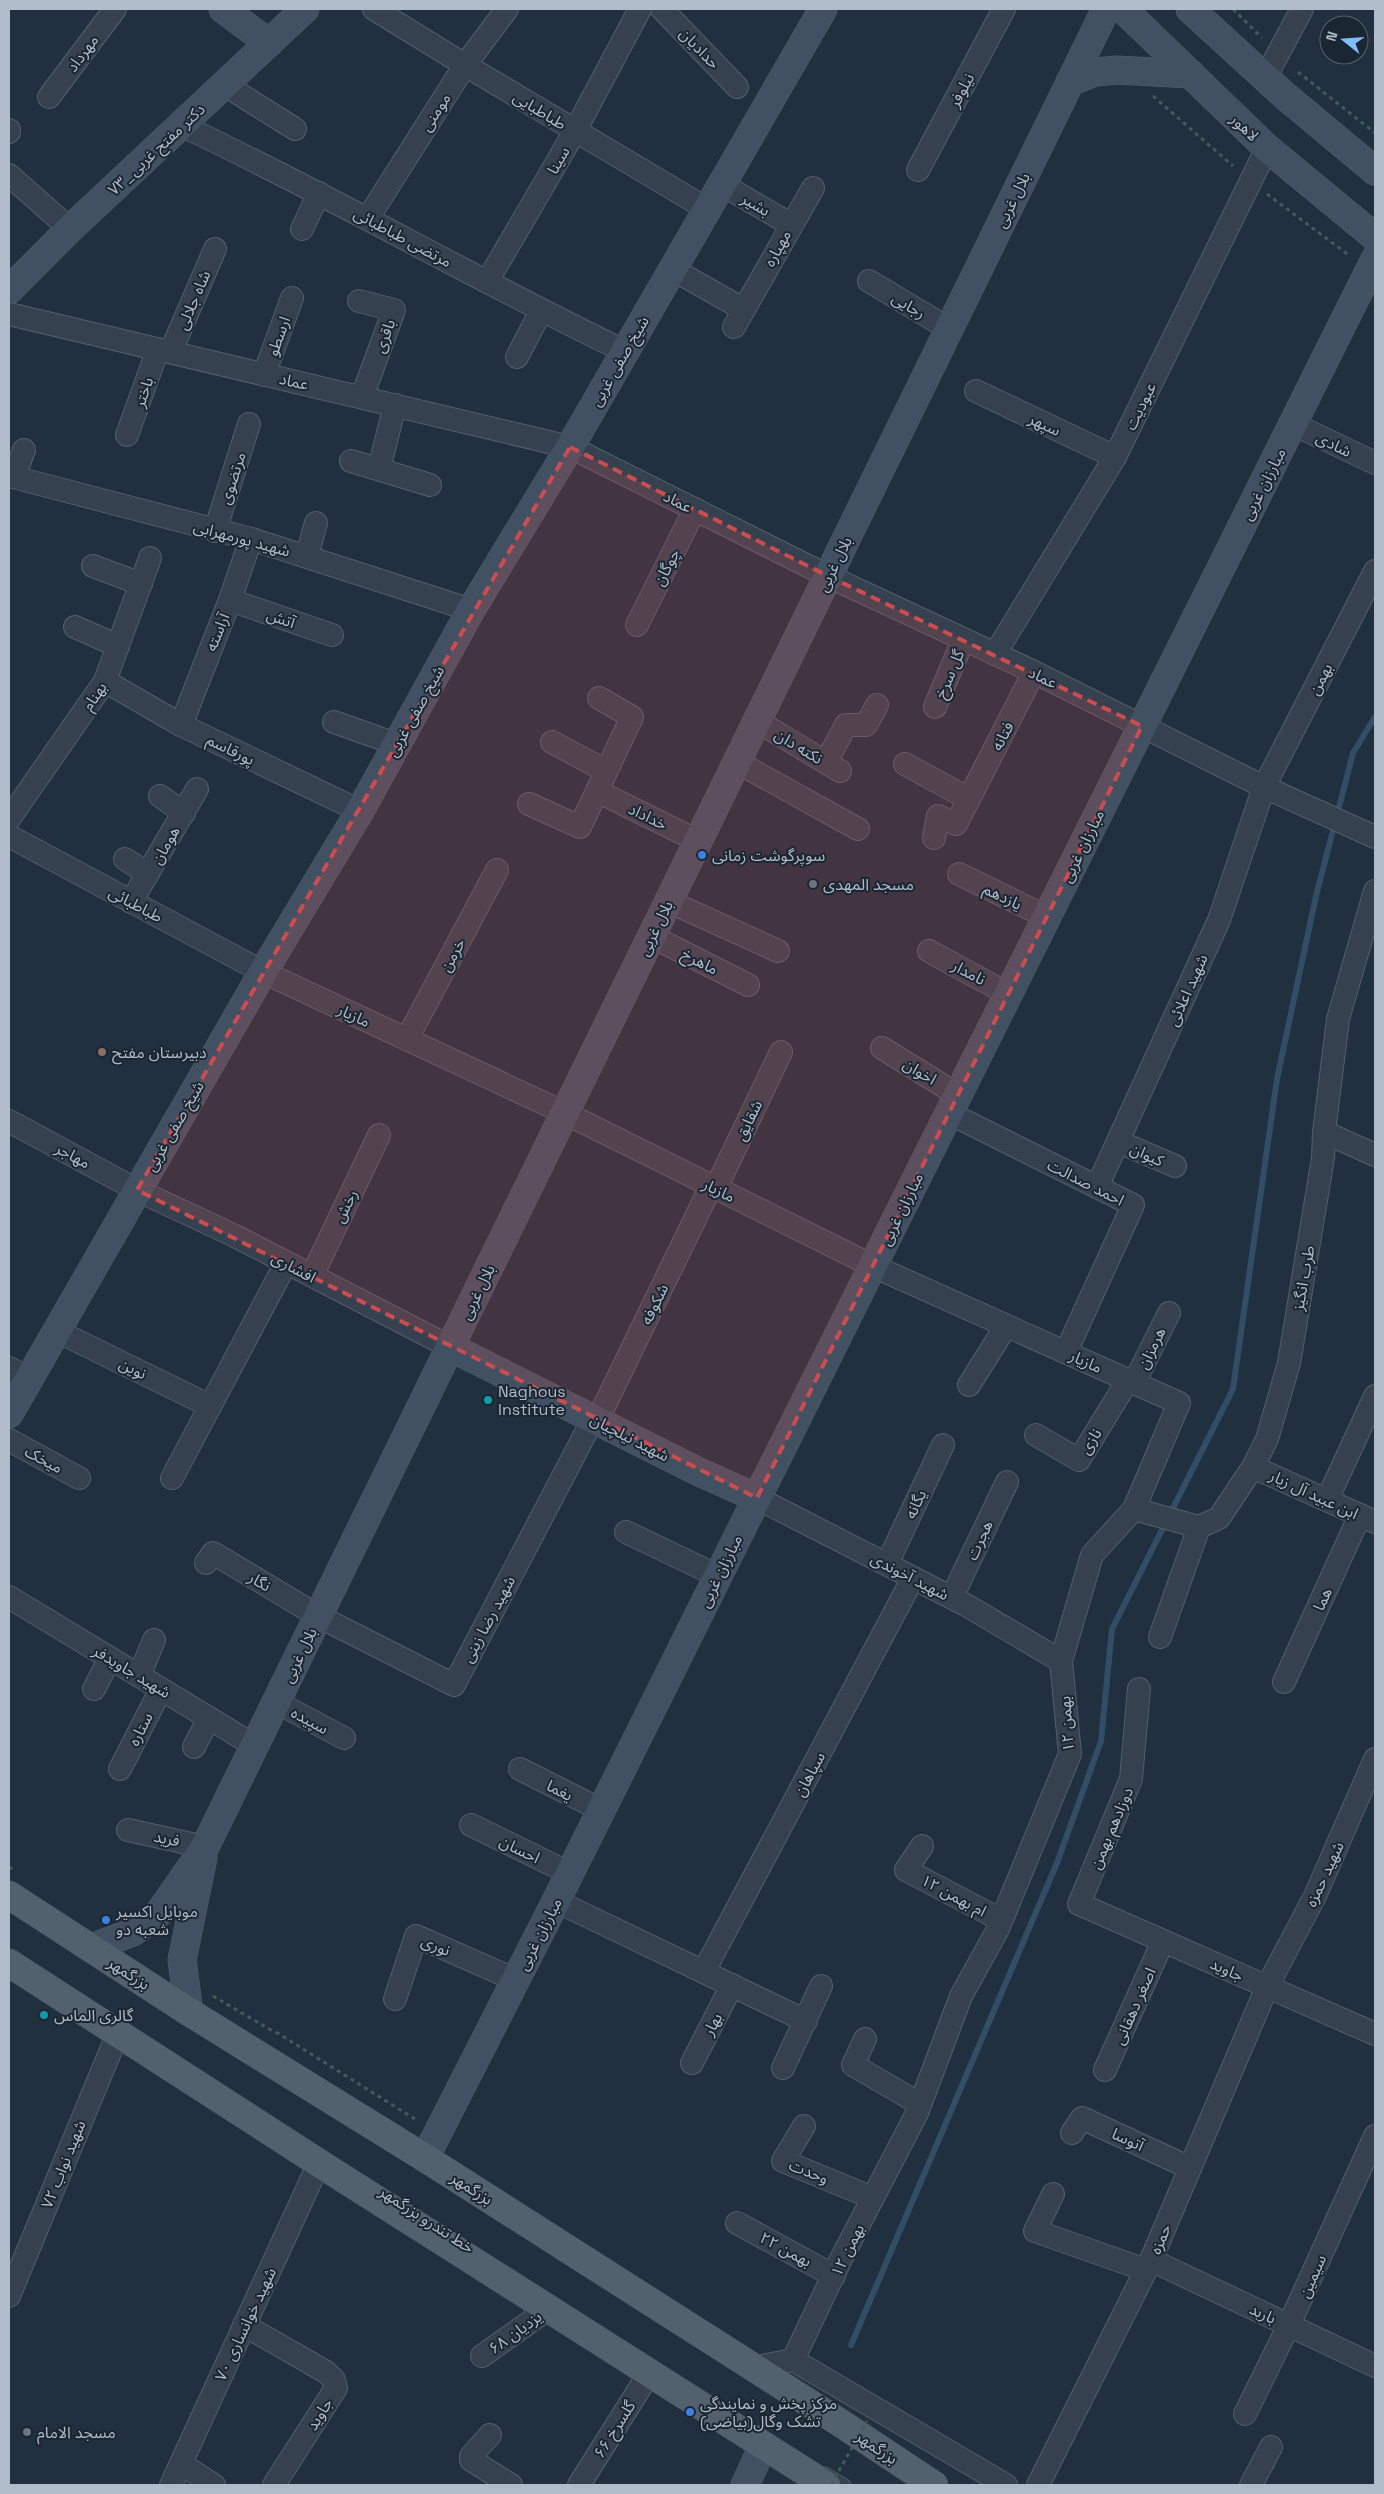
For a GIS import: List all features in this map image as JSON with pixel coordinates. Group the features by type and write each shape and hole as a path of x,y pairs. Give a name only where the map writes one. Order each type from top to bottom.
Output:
{"main road":[{"name":"بزرگمهر","path":"9,1895 188,2012 425,2158 839,2422 934,2485"},
{"path":"9,1963 548,2308 654,2364 763,2446 826,2485"}],"street":[{"name":"مهرداد","path":"49,97 115,9"},
{"path":"223,9 269,43"},
{"name":"۷۳_دکتر مفتح غربی","path":"9,290 70,229 305,9"},
{"name":"طباطبایی","path":"374,9 707,209"},
{"name":"مومنی","path":"368,218 465,65 507,9"},
{"name":"سینا","path":"487,282 575,131 640,9"},
{"name":"حدادیان","path":"662,9 737,87"},
{"name":"شیخ صفی غربی","path":"9,1414 19,1374 57,1331 263,972 360,811 472,610 570,447 823,9"},
{"name":"نیلوفر","path":"918,170 1004,9"},
{"name":"بلال غربی","path":"206,1847 1106,9"},
{"name":"لاهور","path":"1123,9 1267,148 1375,236"},
{"path":"1190,9 1265,78 1375,170"},
{"path":"1265,78 1302,9"},
{"path":"1070,82 1095,72 1118,70 1191,74"},
{"path":"225,85 295,129"},
{"name":"مرتضی طباطبائی","path":"181,125 319,193 541,311 624,351"},
{"name":"عبودیت","path":"995,654 1115,458 1267,148"},
{"path":"9,175 70,229"},
{"name":"بشیر","path":"721,184 790,224"},
{"name":"مهپاره","path":"672,270 739,318 790,224 812,188"},
{"path":"302,229 319,193"},
{"name":"شاه جلالی","path":"164,350 215,249"},
{"name":"مبارزان غربی","path":"425,2158 556,1901 1375,259"},
{"name":"رجایی","path":"869,280 949,329"},
{"name":"ارسطو","path":"264,375 292,298"},
{"name":"باقری","path":"358,302 394,310 362,397"},
{"path":"517,356 541,311"},
{"name":"عماد","path":"9,314 570,447 828,576 1034,672 1264,787 1375,837"},
{"name":"باختر","path":"128,435 164,350"},
{"name":"سپهر","path":"976,391 1115,458"},
{"path":"379,470 395,405"},
{"name":"مرتضوی","path":"215,531 249,424"},
{"name":"شادی","path":"1293,424 1375,463"},
{"path":"12,477 24,450"},
{"path":"351,461 430,485"},
{"name":"شهید پورمهرابی","path":"12,477 251,539 472,610"},
{"name":"چوگان","path":"637,625 695,510"},
{"path":"307,556 316,523"},
{"name":"آراسته","path":"181,725 230,600 251,539"},
{"name":"بهنام","path":"9,819 106,681 150,558"},
{"path":"93,566 141,584"},
{"name":"بهمن","path":"1264,787 1375,571"},
{"name":"آتش","path":"230,600 332,636"},
{"path":"76,627 118,646"},
{"name":"گل سرخ","path":"935,707 964,640"},
{"name":"فتانه","path":"934,838 938,816 956,824 1034,672"},
{"name":"پورقاسم","path":"106,681 181,725 360,811"},
{"path":"529,804 580,827 632,717 599,698"},
{"name":"نکته دان","path":"757,720 833,767 846,725 866,725 877,705"},
{"path":"334,722 396,744"},
{"path":"552,742 606,771"},
{"path":"737,762 858,830"},
{"path":"905,764 969,799"},
{"name":"شهید اعلائی","path":"1097,1187 1219,920 1264,787"},
{"name":"هومان","path":"132,902 198,789"},
{"name":"خداداد","path":"597,791 698,841"},
{"path":"160,796 184,813"},
{"name":"طباطبائی","path":"9,836 263,972"},
{"path":"125,859 148,874"},
{"name":"خرمن","path":"407,1040 498,870"},
{"name":"یازدهم","path":"959,874 1047,917"},
{"name":"طرب انگیز","path":"1199,1527 1219,1518 1253,1467 1267,1438 1289,1363 1324,1158 1324,1132 1338,1019 1375,891"},
{"path":"668,901 778,951"},
{"name":"ماهرخ","path":"652,936 748,985"},
{"name":"نامدار","path":"929,951 1008,994"},
{"name":"مازیار","path":"263,972 564,1113 873,1266 1179,1403"},
{"name":"اخوان","path":"882,1048 954,1104"},
{"name":"شقایق","path":"713,1187 781,1052"},
{"name":"احمد صدالت","path":"954,1104 1097,1187 1133,1205 1066,1352"},
{"name":"مهاجر","path":"9,1121 138,1190"},
{"path":"1324,1132 1375,1155"},
{"name":"رخش","path":"312,1276 379,1135"},
{"name":"کیوان","path":"1119,1142 1175,1167"},
{"name":"شکوفه","path":"595,1420 713,1187"},
{"name":"افشاری","path":"138,1190 450,1347"},
{"path":"172,1478 286,1263"},
{"name":"هرمزان","path":"1131,1381 1169,1313"},
{"path":"969,1384 1006,1326"},
{"name":"نوین","path":"57,1331 210,1406"},
{"name":"شهید نیلچیان","path":"450,1347 697,1471 757,1498"},
{"name":"نازی","path":"1036,1435 1079,1460 1131,1381"},
{"path":"1327,1500 1375,1396"},
{"name":"۱۲ بهمن","path":"793,2360 920,2104 961,1996 1002,1920 1070,1754 1060,1661 1092,1555 1134,1509 1179,1403"},
{"name":"شهید رضا زینی","path":"318,1616 454,1685 595,1420"},
{"name":"میخک","path":"9,1440 79,1478"},
{"name":"یگانه","path":"886,1564 943,1444"},
{"name":"ابن عبید آل زیار","path":"1253,1467 1368,1519"},
{"name":"هجرت","path":"952,1598 1007,1482"},
{"name":"شهید آخوندی","path":"757,1498 952,1598 1060,1661"},
{"path":"1134,1509 1199,1527 1160,1637"},
{"name":"هما","path":"1284,1682 1368,1519"},
{"path":"626,1532 718,1576"},
{"name":"نگار","path":"206,1563 213,1553 318,1616"},
{"name":"سپاهان","path":"704,1971 913,1578"},
{"name":"شهید جاویدفر","path":"9,1597 255,1746"},
{"path":"139,1676 154,1640"},
{"path":"94,1689 110,1658"},
{"name":"ستاره","path":"120,1769 161,1689"},
{"name":"دوزادهم بهمن","path":"1079,1904 1131,1780 1139,1689"},
{"name":"سپیده","path":"276,1702 344,1738"},
{"path":"194,1747 209,1718"},
{"name":"شهید حمزه","path":"1267,1987 1315,1896 1375,1759"},
{"name":"یغما","path":"520,1769 601,1810"},
{"name":"احسان","path":"470,1825 570,1873"},
{"name":"فرید","path":"128,1830 206,1847"},
{"name":"۱۲ ام بهمن","path":"922,1846 906,1870 1002,1920"},
{"path":"91,1948 133,1932 159,1913 206,1847"},
{"path":"188,2012 182,1960 206,1847"},
{"path":"556,1901 806,2021"},
{"name":"جاوید","path":"1079,1904 1375,2034"},
{"name":"نوری","path":"395,1999 416,1936 516,1980"},
{"name":"اصغر دهقانی","path":"1105,2070 1163,1941"},
{"name":"بهار","path":"692,2062 732,1985"},
{"path":"783,2068 821,1986"},
{"name":"حمزه","path":"1038,2485 1148,2265 1267,1987"},
{"name":"شهید نواب ۷۲","path":"9,2296 118,2033"},
{"path":"865,2040 853,2065 920,2104"},
{"name":"آتوسا","path":"1072,2133 1082,2118 1190,2168"},
{"name":"وحدت","path":"804,2126 783,2161 873,2198"},
{"name":"سیمین","path":"1245,2414 1289,2326 1375,2136"},
{"name":"شهید خوانساری ۷۰","path":"171,2485 319,2163"},
{"path":"1053,2194 1035,2232 1148,2265"},
{"name":"۲۲ بهمن","path":"737,2223 834,2276"},
{"name":"باربد","path":"1148,2265 1289,2326 1375,2366"},
{"name":"یزدیان ۶۸","path":"482,2356 548,2308"},
{"name":"جاوید","path":"244,2325 326,2372 334,2380 336,2388 274,2485"},
{"path":"752,2368 793,2360 1006,2485"},
{"name":"گلسرخ ۶۶","path":"579,2485 654,2364"},
{"path":"490,2435 471,2456 471,2460 511,2485"},
{"path":"745,2485 763,2446"},
{"path":"1251,2485 1271,2447"},
{"path":"181,2464 214,2485"}],"lane":[{"name":"خط تندرو بزرگمهر","path":"9,1951 845,2485"}],"path":[{"path":"1233,9 1265,41"},
{"path":"1290,66 1375,133"},
{"path":"184,1979 276,2032 274,2035"},
{"path":"830,2485 867,2421"}],"highlighted area":[{"path":"570,447 828,576 1142,726 757,1498 137,1190"}],"waterway":[{"path":"851,2345 1057,1863 1101,1741 1112,1629 1233,1389 1277,1079 1316,896 1353,753 1375,717"}],"place":[{"name":"سوپرگوشت زمانی","path":"702,855"},
{"name":"مسجد المهدی","path":"813,884"},
{"name":"دبیرستان مفتح","path":"102,1052"},
{"name":"Naghous Institute","path":"488,1400"},
{"name":"موبایل اکسیر شعبه دو","path":"106,1920"},
{"name":"گالری الماس","path":"44,2015"},
{"name":"مرکز پخش و نمایندگی تشک وگال(بیاضی)","path":"690,2412"},
{"name":"مسجد الامام","path":"27,2432"}]}
